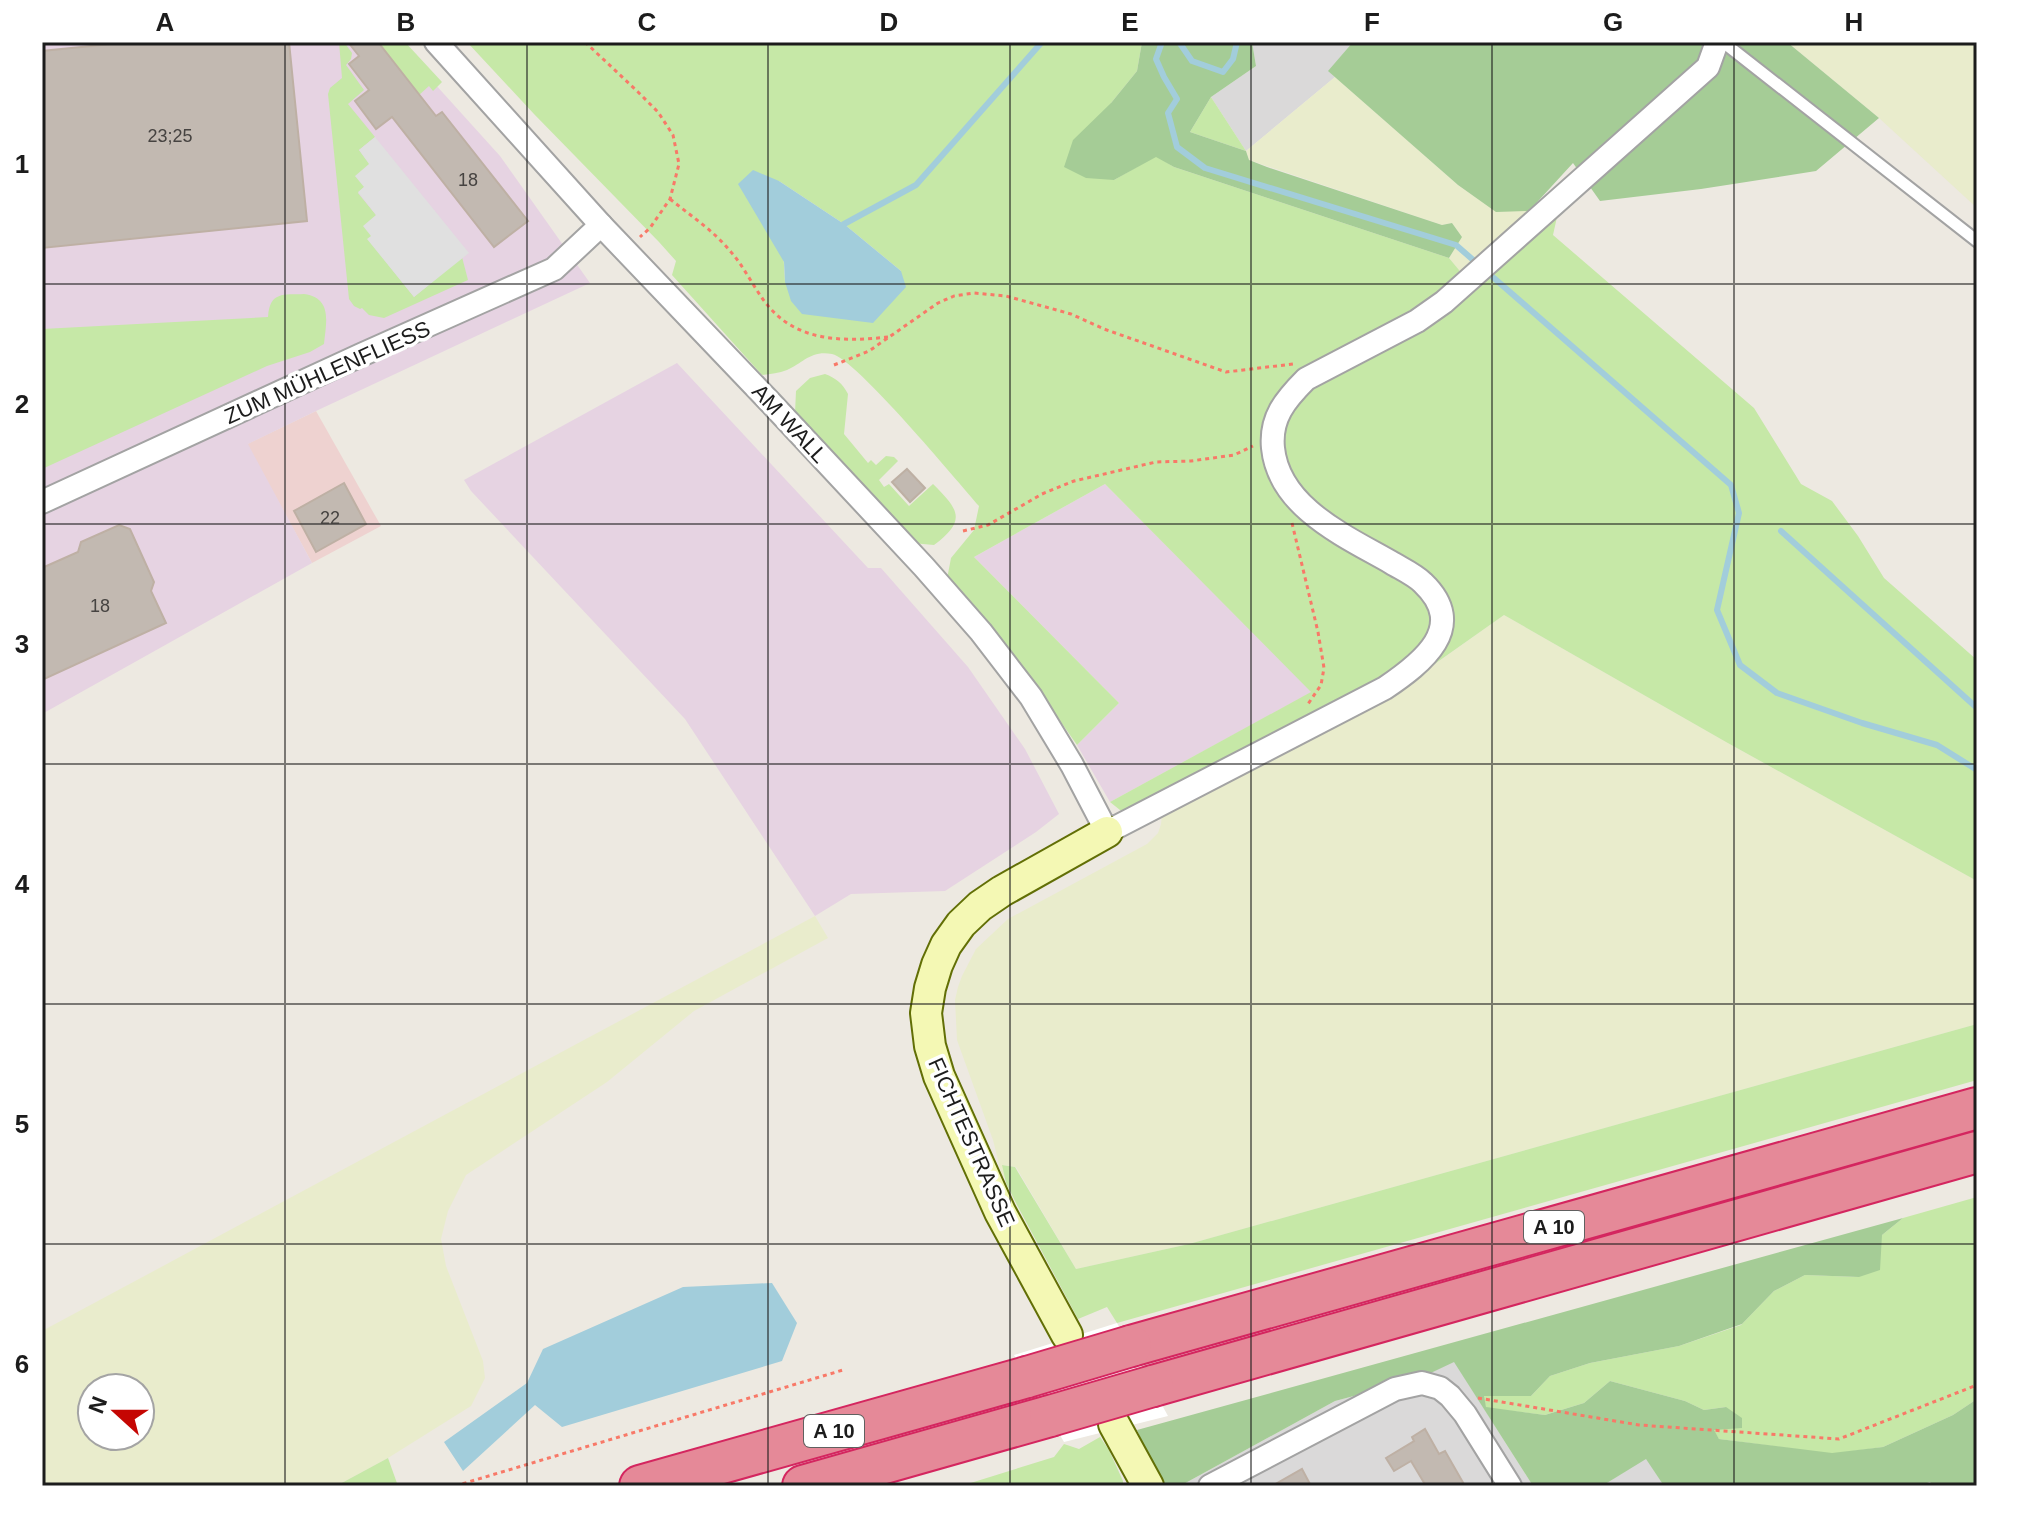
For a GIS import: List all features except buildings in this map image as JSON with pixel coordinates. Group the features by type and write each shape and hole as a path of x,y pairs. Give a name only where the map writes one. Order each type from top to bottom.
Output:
{"highway":[{"name":"A 10","path":"640,1486 1977,1108"},
{"name":"A 10","path":"803,1486 1977,1152"}],"street":[{"name":"AM WALL","path":"436,42 601,225 770,402 981,632 1031,697 1107,832"},
{"path":"1107,832 1385,688 1412,670 1435,645 1443,613 1438,600 1422,581 1333,530 1284,484 1274,461 1271,433 1279,412 1306,379 1417,321 1468,280 1708,67 1720,42"},
{"name":"ZUM MÜHLENFLIESS","path":"42,502 554,269 601,225"},
{"name":"FICHTESTRASSE","path":"1067,1335 1000,1212 939,1076 930,1046 926,1013 937,965 961,924 1002,891 1107,832"},
{"path":"1210,1486 1395,1389 1422,1383 1440,1388 1450,1396 1465,1414 1510,1486"},
{"path":"1114,1424 1148,1486"}],"lane":[{"path":"1720,42 1977,241"}],"path":[{"path":"585,42 658,112 673,135 679,164 670,199 650,228 626,251"},
{"path":"670,199 717,237 732,253 766,304 792,328 805,334 850,340 890,336"},
{"path":"834,365 869,351 938,303 954,296 974,293 1006,296 1071,314 1104,329 1226,372 1299,363 1325,369"},
{"path":"963,531 988,525 1031,499 1074,481 1156,462 1234,455 1271,433"},
{"path":"1284,484 1324,668 1321,685 1308,705"},
{"path":"455,1486 843,1370"},
{"path":"1450,1396 1639,1425 1839,1439 1977,1385"}],"shaded area":[{"path":"42,42 397,42 500,156 590,283 248,444 312,563 42,714"},
{"path":"1252,42 1353,42 1329,71 1335,77 1246,151 1211,97 1256,66"},
{"path":"375,137 469,253 414,297 367,239 371,236 363,226 376,215 358,192 364,187 355,176 369,164 359,150"},
{"path":"677,363 868,568 881,568 968,667 1025,749 1059,814 945,891 851,894 815,916 685,719 464,480"},
{"path":"316,411 381,526 312,563 247,444"},
{"path":"1105,484 1312,692 1110,802 1077,745 1119,703 974,557"},
{"path":"1454,1361 1533,1486 1180,1486 1335,1401 1418,1379"},
{"path":"1646,1458 1664,1486 1602,1486"}],"green space":[{"path":"339,42 344,42 352,53 346,65 364,90 348,104 375,137 359,150 370,164 364,187 358,193 376,215 372,236 368,239 414,297 462,257 468,280 384,318 369,315 349,299 328,94 330,88 342,78"},
{"path":"378,42 405,42 442,82 433,91 429,86 419,95"},
{"path":"467,42 1142,42 1137,71 1111,103 1114,180 1156,156 1174,167 1449,258 1459,270 1463,279 1400,324 1299,374 1265,460 1416,588 1426,602 1432,620 1425,643 1407,662 1391,672 1125,814 1110,802 1311,692 1105,484 974,557 1119,703 1077,745 987,621 947,579 951,558 974,530 979,506 950,472 862,376 832,354 813,355 787,370 762,375 672,275 676,261","holes":["779,181 844,224 901,271 785,282"]},
{"path":"1142,42 1252,42 1256,66 1211,97 1190,132 1246,151 1249,160 1267,167 1442,225 1452,223 1462,237 1449,258 1174,167 1156,157 1114,180 1086,178 1064,167 1073,140 1111,103 1137,71"},
{"path":"1353,42 1787,42 1879,118 1816,171 1600,201 1573,163 1529,211 1496,212 1458,185 1328,71"},
{"path":"1787,42 1977,42 1977,208 1879,118"},
{"path":"1335,77 1458,185 1495,211 1529,211 1463,279 1449,258 1462,237 1452,223 1442,225 1249,160 1246,151"},
{"path":"1211,97 1246,151 1190,132"},
{"path":"1559,208 1553,235 1754,408 1801,484 1832,501 1884,578 1977,660 1977,881 1504,615 1412,680 1452,618 1332,521 1288,476 1281,435 1285,421 1313,385"},
{"path":"279,296 313,296 324,306 324,344 310,352 267,366 42,469 42,329 268,317 272,303"},
{"path":"825,374 839,382 848,394 844,434 868,463 871,460 876,465 886,456 898,461 879,480 884,487 889,484 909,506 933,484 949,501 956,515 955,522 934,545 912,543 795,413 796,391 810,378"},
{"path":"1504,615 1977,881 1977,1024 1189,1244 1076,1269 1016,1167 1003,1165 1005,1178 1002,1176 993,1140 957,1040 955,1000 962,976 976,949 1008,919 1147,844 1158,833 1162,815 1435,664"},
{"path":"815,916 828,938 694,1011 607,1082 466,1175 448,1211 441,1239 446,1266 483,1361 485,1378 471,1406 388,1458 336,1486 42,1486 42,1331"},
{"path":"1977,1024 1977,1080 1117,1323 1107,1307 1078,1319 1006,1183 1002,1165 1015,1167 1076,1269 1189,1244"},
{"path":"1977,1197 1977,1399 1953,1415 1883,1447 1832,1454 1719,1439 1713,1430 1726,1407 1704,1410 1685,1401 1610,1381 1584,1403 1545,1415 1486,1408 1483,1396 1531,1396 1550,1376 1590,1363 1679,1346 1741,1325 1774,1291 1805,1275 1859,1277 1882,1235 1903,1218"},
{"path":"1903,1218 1882,1235 1880,1270 1859,1277 1805,1275 1774,1291 1742,1324 1679,1346 1590,1363 1550,1376 1531,1396 1484,1396 1486,1407 1545,1415 1584,1403 1610,1381 1685,1401 1704,1410 1726,1407 1742,1418 1742,1428 1714,1430 1719,1439 1832,1453 1883,1447 1953,1415 1977,1399 1977,1486 1933,1486 1930,1482 1918,1486 1664,1486 1646,1459 1602,1486 1533,1486 1454,1362 1418,1379 1335,1401 1180,1486 1162,1486 1137,1430"},
{"path":"1100,1437 1109,1450 1123,1486 961,1486 1054,1457 1064,1444 1079,1449"},
{"path":"388,1458 398,1486 336,1486 338,1485"}],"water":[{"path":"753,170 779,181 844,224 901,271 906,287 873,323 802,314 791,301 785,282 784,262 738,184"},
{"path":"772,1283 797,1323 782,1361 562,1427 535,1405 463,1471 444,1442 527,1383 543,1349 683,1287"}],"pier":[{"path":"1117,1323 1168,1416 1064,1442 1014,1355"}],"waterway":[{"path":"844,224 916,185 1042,42"},
{"path":"1162,42 1156,59 1177,99 1168,113 1177,147 1205,168 1456,245 1731,485 1739,513 1717,610 1740,665 1777,693 1937,745 1977,770"},
{"path":"1179,42 1192,61 1223,72 1233,59 1237,42"},
{"path":"1781,531 1977,708"}]}
